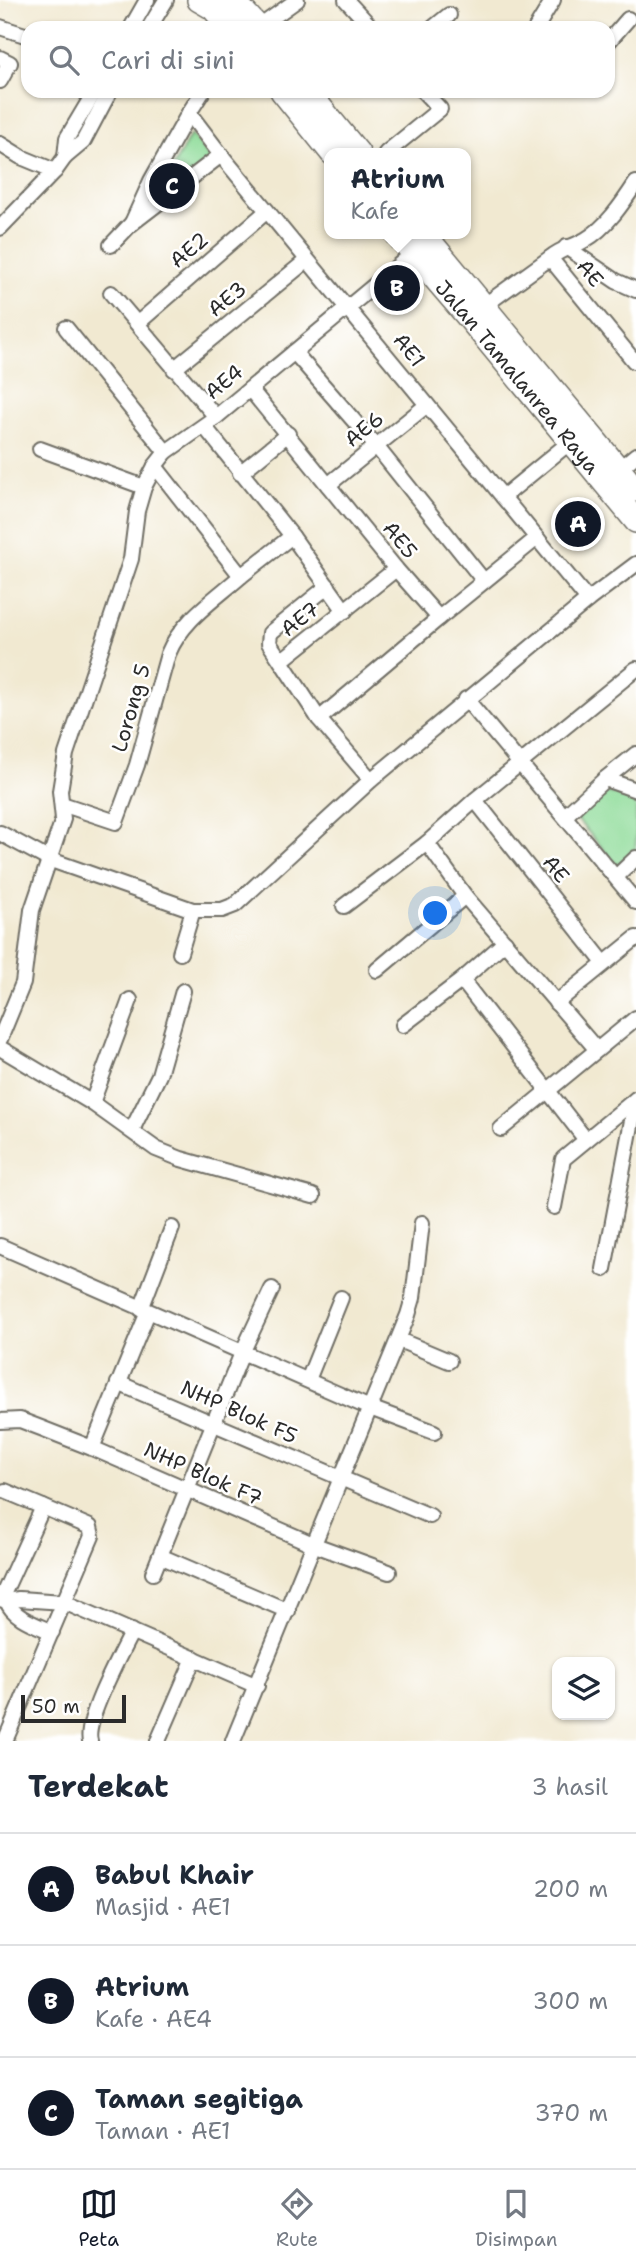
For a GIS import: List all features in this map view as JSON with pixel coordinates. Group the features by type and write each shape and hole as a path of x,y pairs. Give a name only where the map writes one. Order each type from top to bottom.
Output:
{"main road":[{"path":"199,0 213,8 224,21"},
{"path":"233,0 252,21"},
{"path":"288,98 328,148"},
{"path":"313,98 354,148"},
{"name":"Jalan Tamalanrea Raya","path":"422,242 570,442 636,521"},
{"name":"Jalan Tamalanrea Raya","path":"476,312 627,462 636,490"}],"street":[{"path":"135,21 147,0"},
{"path":"153,21 166,0"},
{"path":"268,21 297,0"},
{"path":"346,0 366,21"},
{"path":"540,21 553,0"},
{"path":"442,21 449,15"},
{"path":"615,35 628,19"},
{"path":"0,27 21,34"},
{"path":"0,58 10,63 0,81"},
{"path":"65,157 67,138 91,98"},
{"path":"0,228 65,157 83,142 106,98"},
{"path":"131,224 151,181 200,98"},
{"path":"392,148 440,109 432,98"},
{"name":"AE1","path":"190,113 306,261 347,307 588,600"},
{"path":"0,144 21,157 55,171"},
{"path":"111,245 131,224 221,155"},
{"path":"550,258 566,247 586,240 601,227 636,183"},
{"name":"AE2","path":"138,323 267,211"},
{"name":"AE4","path":"0,1039 23,983 28,926 63,819 60,783 66,754 131,559 137,511 144,487 155,466 166,452 204,426 422,242"},
{"path":"566,247 617,281 636,290"},
{"name":"AE","path":"476,312 550,258 635,360"},
{"name":"AE3","path":"174,369 306,261"},
{"path":"111,293 216,416"},
{"path":"66,328 166,452"},
{"path":"294,352 376,446 484,581"},
{"name":"AE5","path":"250,388 396,569 439,618"},
{"name":"AE6","path":"328,485 427,405"},
{"path":"204,426 292,536 345,611"},
{"path":"240,473 288,434"},
{"path":"503,497 570,442"},
{"path":"40,449 144,487"},
{"path":"155,466 241,576 292,536"},
{"path":"319,719 537,538"},
{"path":"0,833 48,859 193,909 222,910 235,905 371,780 466,699 636,564"},
{"name":"AE7","path":"371,780 319,719 281,661 396,569"},
{"name":"Lorong 5","path":"62,804 116,822 138,765 168,654 175,638 190,620 241,576"},
{"path":"281,661 269,643 270,633 328,586"},
{"path":"344,906 427,843 475,800 636,669"},
{"name":"AE","path":"466,699 636,902"},
{"path":"565,816 636,754"},
{"path":"605,779 636,790"},
{"name":"AE","path":"475,800 604,963"},
{"path":"427,843 465,896 597,1050"},
{"path":"616,877 636,858"},
{"path":"377,970 465,896"},
{"path":"180,953 193,909"},
{"path":"556,1003 636,937"},
{"path":"403,1025 462,980 505,942"},
{"path":"462,980 586,1140"},
{"path":"132,1130 159,1075 183,991"},
{"path":"92,1103 130,1000"},
{"path":"501,1129 636,1018"},
{"path":"0,1048 92,1103 163,1152 313,1196"},
{"path":"554,1207 561,1162 636,1099"},
{"path":"604,1269 636,1099"},
{"path":"233,1741 399,1340 413,1298 422,1223"},
{"path":"92,1448 145,1311 172,1228"},
{"path":"0,1246 370,1408 434,1432"},
{"path":"153,1573 242,1353 272,1290"},
{"path":"308,1381 341,1298"},
{"path":"399,1340 449,1361"},
{"name":"NHP Blok F5","path":"118,1383 430,1516"},
{"name":"NHP Blok F7","path":"0,1421 20,1420 92,1448 315,1545 389,1572"},
{"path":"5,1491 85,1523 92,1531 5,1741"},
{"path":"3,1600 43,1507"},
{"path":"160,1556 288,1611"},
{"path":"3,1600 64,1602 257,1686"},
{"path":"3,1600 18,1615 52,1632"},
{"path":"90,1741 89,1729 132,1631"},
{"path":"159,1741 194,1658"}],"green space":[{"path":"191,134 213,162 149,210"},
{"path":"608,792 636,802 636,849 617,865 573,815"}],"place":[{"name":"Taman segitiga","path":"172,186"},
{"name":"Atrium","path":"397,288"},
{"name":"Babul Khair","path":"578,524"}]}
